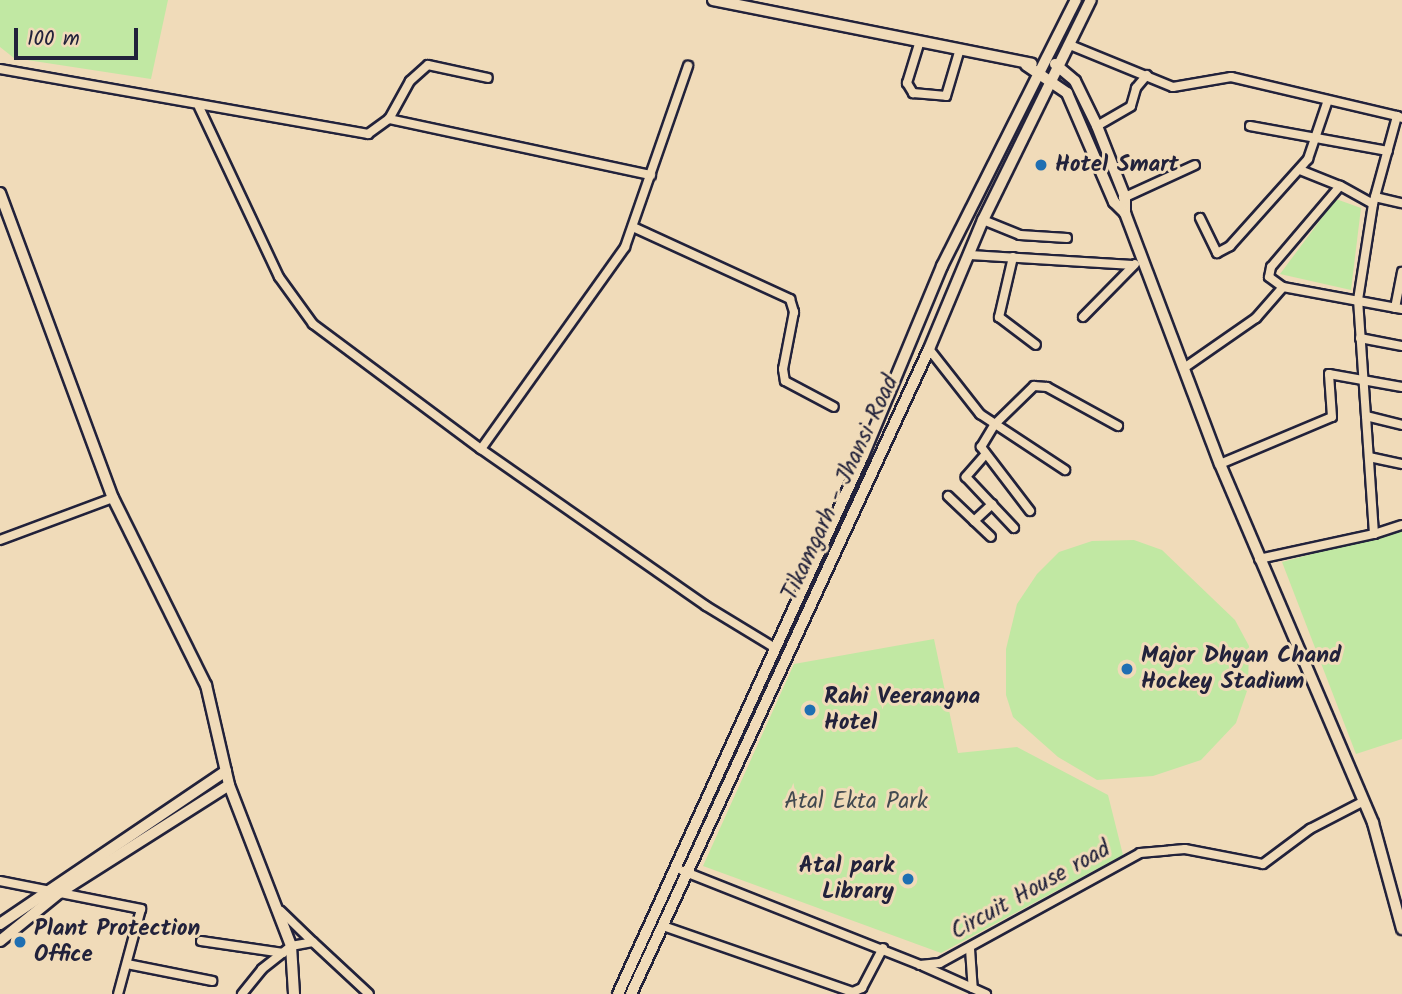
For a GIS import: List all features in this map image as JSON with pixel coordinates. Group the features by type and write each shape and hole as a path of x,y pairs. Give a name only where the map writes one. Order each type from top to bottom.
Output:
{"street":[{"path":"713,0 1026,65 1044,62 1059,65 1075,81 1097,126 1125,197 1125,213 1138,262 1184,369 1259,559 1364,802 1402,929"},
{"name":"Tikamgarh - Jhansi Road","path":"618,994 673,867 775,648 942,266 1076,0"},
{"name":"Tikamgarh - Jhansi Road","path":"631,994 929,349 983,220 1091,0"},
{"path":"919,44 907,83 913,93 946,96 959,52"},
{"path":"1070,46 1178,88 1231,78 1400,117 1374,201 1358,300 1374,534"},
{"path":"0,69 199,107 368,134 389,118 410,81 428,65 488,78"},
{"path":"1026,65 1038,75 1052,80 1071,101 1114,202 1125,213"},
{"path":"481,449 607,275 633,227 688,66"},
{"path":"1097,126 1131,106 1136,88 1147,75"},
{"path":"1200,218 1219,253 1235,242 1300,170 1319,137 1328,100"},
{"path":"199,107 279,277 299,309 358,359 481,449 706,606 775,648"},
{"path":"389,118 651,175"},
{"path":"1250,126 1388,151"},
{"path":"1114,202 1195,165"},
{"path":"1300,170 1374,201 1402,203"},
{"path":"1340,186 1271,267 1269,277 1283,287 1399,308 1402,272"},
{"path":"0,193 2,205 113,498 206,685 229,785 281,911 293,994"},
{"path":"983,220 1020,235 1067,238"},
{"path":"633,227 790,299 794,312 783,376 789,384 834,407"},
{"path":"970,255 1138,262"},
{"path":"1013,257 999,317 1036,345"},
{"path":"1083,317 1138,262"},
{"path":"1184,369 1256,318 1283,287"},
{"path":"1360,338 1402,346"},
{"path":"929,349 972,405 994,425 1065,470"},
{"path":"1220,464 1332,416 1329,374 1402,387"},
{"path":"1030,511 984,456 982,443 994,425 1038,384 1118,426"},
{"path":"1366,416 1402,425"},
{"path":"984,456 966,477 1014,528"},
{"path":"1369,457 1402,464"},
{"path":"948,496 990,537"},
{"path":"0,540 113,498"},
{"path":"974,521 992,504"},
{"path":"1259,559 1374,534 1402,525"},
{"path":"805,579 819,585"},
{"path":"0,941 55,890 226,771"},
{"path":"0,924 229,785"},
{"name":"Circuit House road","path":"920,965 940,963 970,949 1140,853 1185,849 1263,863 1310,829 1364,802"},
{"path":"673,867 883,948 986,994"},
{"path":"0,881 141,909 121,993"},
{"path":"281,911 369,994"},
{"path":"663,926 853,992 862,988 883,948"},
{"path":"201,941 287,950"},
{"path":"242,994 262,969 287,950 313,942"},
{"path":"970,949 973,988"},
{"path":"127,964 212,981"}],"green space":[{"path":"0,0 168,0 151,79 14,58 0,47"},
{"path":"1336,199 1361,208 1351,290 1280,274"},
{"path":"1402,530 1402,739 1356,754 1282,562"},
{"name":"Major Dhyan Chand Hockey Stadium","path":"1134,540 1162,550 1235,620 1249,646 1248,688 1236,723 1201,760 1153,776 1097,780 1058,757 1013,717 1006,695 1006,649 1017,604 1037,574 1059,552 1092,541"},
{"name":"Atal Ekta Park","path":"934,639 958,753 1017,747 1108,795 1123,855 941,953 703,866 794,664"}],"place":[{"name":"Hotel Smart","path":"1041,165"},
{"name":"Major Dhyan Chand Hockey Stadium","path":"1127,669"},
{"name":"Rahi Veerangna Hotel","path":"810,710"},
{"name":"Atal park Library","path":"908,879"},
{"name":"Plant Protection Office","path":"20,942"}]}
